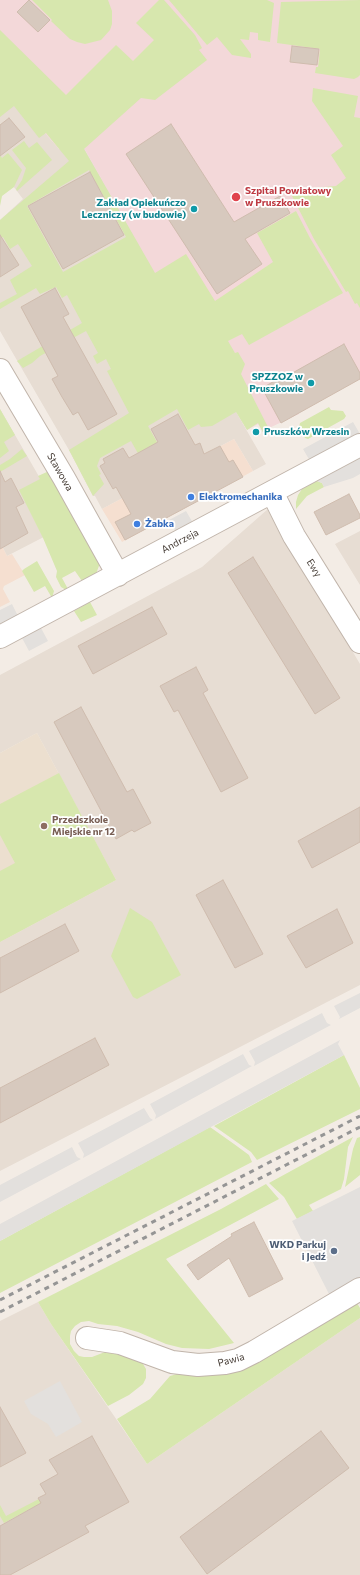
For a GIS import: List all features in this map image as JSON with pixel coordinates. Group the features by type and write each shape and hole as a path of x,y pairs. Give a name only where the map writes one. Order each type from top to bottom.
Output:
{"street":[{"name":"Stawowa","path":"0,370 64,478 118,575"},
{"name":"Andrzeja","path":"0,637 360,445"},
{"name":"Ewy","path":"272,492 294,536 360,642"},
{"name":"Pawia","path":"88,1338 120,1343 172,1362 198,1366 225,1363 244,1357 261,1349 360,1289"}],"shaded area":[{"name":"Szpital Powiatowy w Pruszkowie","path":"0,0 360,0 360,379 298,413 299,414 269,428 270,431 264,434 258,424 247,430 158,279 84,148 59,149 0,82"},
{"path":"0,82 59,149 84,148 266,464 253,471 234,439 102,509 95,496 93,496 69,450 0,331 0,220 23,199 7,178 0,183"},
{"path":"0,409 67,525 7,556 0,542"},
{"path":"353,422 360,434 310,461 303,449"},
{"path":"234,439 253,471 122,542 102,509"},
{"path":"360,458 360,474 353,478 324,487 322,483 317,481"},
{"path":"268,509 360,664 360,985 0,1171 0,942 116,880 37,733 0,753 0,675 202,567"},
{"path":"186,511 193,523 176,532 169,520"},
{"path":"360,531 360,585 335,544"},
{"path":"0,542 7,556 12,554 25,575 4,586 3,589 10,602 0,607"},
{"path":"12,604 18,616 0,625 0,610"},
{"path":"41,628 48,641 29,651 22,638"},
{"name":"Przedszkole Miejskie nr 12","path":"37,733 116,880 0,942 0,753"},
{"path":"360,993 360,1008 339,1019 340,1017 334,1006"},
{"path":"322,1013 327,1023 331,1025 254,1066 255,1062 249,1051"},
{"path":"340,1040 338,1044 344,1055 0,1241 0,1224"},
{"path":"243,1054 249,1065 252,1066 155,1119 156,1115 150,1104"},
{"path":"144,1108 153,1120 83,1158 84,1154 78,1143"},
{"path":"72,1147 77,1157 81,1159 0,1202 0,1185"},
{"name":"WKD Parkuj i Jedź","path":"360,1187 360,1280 330,1296 292,1221"},
{"path":"38,1302 51,1324 147,1464 360,1318 360,1575 0,1575 0,1321"},
{"path":"60,1381 82,1422 56,1437 48,1424 31,1414 24,1401"}],"green space":[{"path":"32,0 108,0 112,11 112,24 110,30 101,40 85,44 77,42 70,39"},
{"path":"159,0 164,0 195,35 202,48 199,50 207,60 155,100 141,98 84,149 155,273 186,254 215,301 273,262 257,233 296,211 310,238 343,293 249,345 242,334 228,341 235,353 238,352 245,364 241,374 270,431 264,434 258,423 247,430 236,412 212,426 201,427 199,424 188,430 177,409 148,426 173,471 154,482 131,441 100,458 97,466 101,474 99,475 104,484 93,496 69,450 129,413 107,371 111,369 106,359 97,364 93,356 98,353 86,331 40,356 23,368 17,361 82,323 67,295 62,298 56,287 40,294 36,288 0,309 0,303 17,294 10,280 32,266 18,244 10,249 3,237 0,239 0,220 69,161 46,133 39,138 14,106 0,117 0,30 66,95 116,45 133,61 154,40 136,23","holes":["89,170 126,237 63,272 27,206"]},
{"path":"169,0 267,0 274,3 270,42 258,40 258,33 250,32 249,40 240,39 251,54 251,58 232,55 217,37 207,45"},
{"path":"360,0 360,75 358,77 354,79 315,73 316,67 318,67 320,49 277,43 281,2"},
{"path":"313,88 358,96 354,117 360,118 360,308 357,303 355,304 348,291 346,292 314,239 292,196 287,190 336,186 346,178 331,155 343,146 312,101"},
{"path":"24,141 29,148 37,142 52,160 17,191 16,189 22,180 26,168 12,150"},
{"path":"8,153 22,170 14,187 2,196 0,206 0,155 2,158"},
{"path":"329,407 331,410 343,411 346,416 344,419 308,439 305,438 299,427 300,423"},
{"path":"0,409 15,435 4,442 9,451 0,458"},
{"path":"22,449 27,456 0,472 0,465"},
{"path":"49,471 100,563 96,574 82,581 75,571 62,578 68,589 66,590 61,587 56,577 57,571 43,538 19,490 40,479 38,476"},
{"path":"317,481 322,483 324,487 307,496 296,509 298,495 302,489"},
{"path":"37,561 54,591 52,598 45,586 34,592 22,571"},
{"path":"90,602 97,615 81,622 74,611"},
{"name":"Przedszkole Miejskie nr 12","path":"59,773 116,880 0,942 0,871 15,863 0,835 0,804"},
{"path":"130,908 152,922 181,975 137,999 133,997 111,956"},
{"path":"344,1055 360,1088 360,1109 257,1160 251,1152 214,1126"},
{"path":"210,1127 249,1155 252,1162 0,1293 0,1241"},
{"path":"353,1137 348,1147 344,1179 341,1189 309,1205 313,1211 297,1219 284,1197 269,1183"},
{"path":"360,1137 360,1175 345,1187 353,1149 357,1138"},
{"path":"266,1184 279,1199 166,1259 234,1343 209,1349 182,1348 166,1344 138,1332 117,1326 98,1324 89,1321 81,1322 71,1331 70,1344 79,1356 92,1357 105,1352 113,1352 139,1361 146,1369 146,1378 143,1384 129,1395 108,1406 51,1324 38,1302 221,1209"},
{"path":"355,1300 360,1308 360,1318 147,1464 117,1419 150,1399 170,1376 177,1374 202,1376"},
{"path":"39,1499 41,1503 4,1523 0,1516 0,1505 6,1516"}],"building":[{"path":"29,0 50,20 38,32 17,12"},
{"path":"292,46 319,49 317,65 290,62"},
{"path":"9,118 25,137 0,156 0,125"},
{"name":"Zakład Opiekuńczo Leczniczy (w budowie)","path":"171,124 234,222 280,196 290,213 245,239 262,264 217,294 126,154"},
{"path":"90,172 124,235 63,269 28,206"},
{"path":"0,235 19,265 0,277"},
{"path":"55,288 69,314 63,317 117,414 88,430 78,412 73,415 52,379 58,376 21,307"},
{"name":"SPZZOZ w Pruszkowie","path":"344,344 360,373 360,379 281,423 262,388 280,378 280,380"},
{"path":"178,414 195,445 200,443 204,454 220,446 229,462 233,460 243,477 125,540 115,522 131,514 116,487 113,489 100,466 105,463 103,459 123,448 129,458 158,442 151,429"},
{"path":"0,471 5,482 11,478 24,503 16,507 28,533 0,549"},
{"path":"349,494 360,515 360,518 326,535 314,512"},
{"path":"253,557 340,698 315,714 228,573"},
{"path":"152,607 167,634 93,674 78,646"},
{"path":"196,667 208,690 203,693 248,778 221,792 178,710 174,712 160,686"},
{"path":"81,707 127,792 133,789 151,823 134,832 132,830 116,839 54,722"},
{"path":"360,807 360,842 312,868 298,841"},
{"path":"223,880 263,954 235,968 196,895"},
{"path":"337,909 353,943 306,968 287,936"},
{"path":"65,924 79,951 0,993 0,958"},
{"path":"95,1038 109,1065 0,1123 0,1088"},
{"path":"254,1222 283,1279 249,1297 229,1258 198,1280 187,1265 232,1236 231,1234"},
{"path":"0,1407 26,1453 0,1467"},
{"path":"321,1431 349,1468 207,1574 180,1537"},
{"path":"92,1436 129,1502 85,1526 89,1532 10,1575 0,1575 0,1526 41,1503 38,1498 46,1494 40,1484 58,1474 49,1460"}],"railway":[{"path":"0,1300 360,1116"},
{"path":"0,1312 360,1127"}],"place":[{"name":"Szpital Powiatowy w Pruszkowie","path":"236,197"},
{"name":"Zakład Opiekuńczo Leczniczy (w budowie)","path":"194,209"},
{"name":"SPZZOZ w Pruszkowie","path":"311,383"},
{"name":"Pruszków Wrzesin","path":"256,432"},
{"name":"Elektromechanika","path":"191,497"},
{"name":"Żabka","path":"137,524"},
{"name":"Przedszkole Miejskie nr 12","path":"44,826"},
{"name":"WKD Parkuj i Jedź","path":"334,1251"}]}
